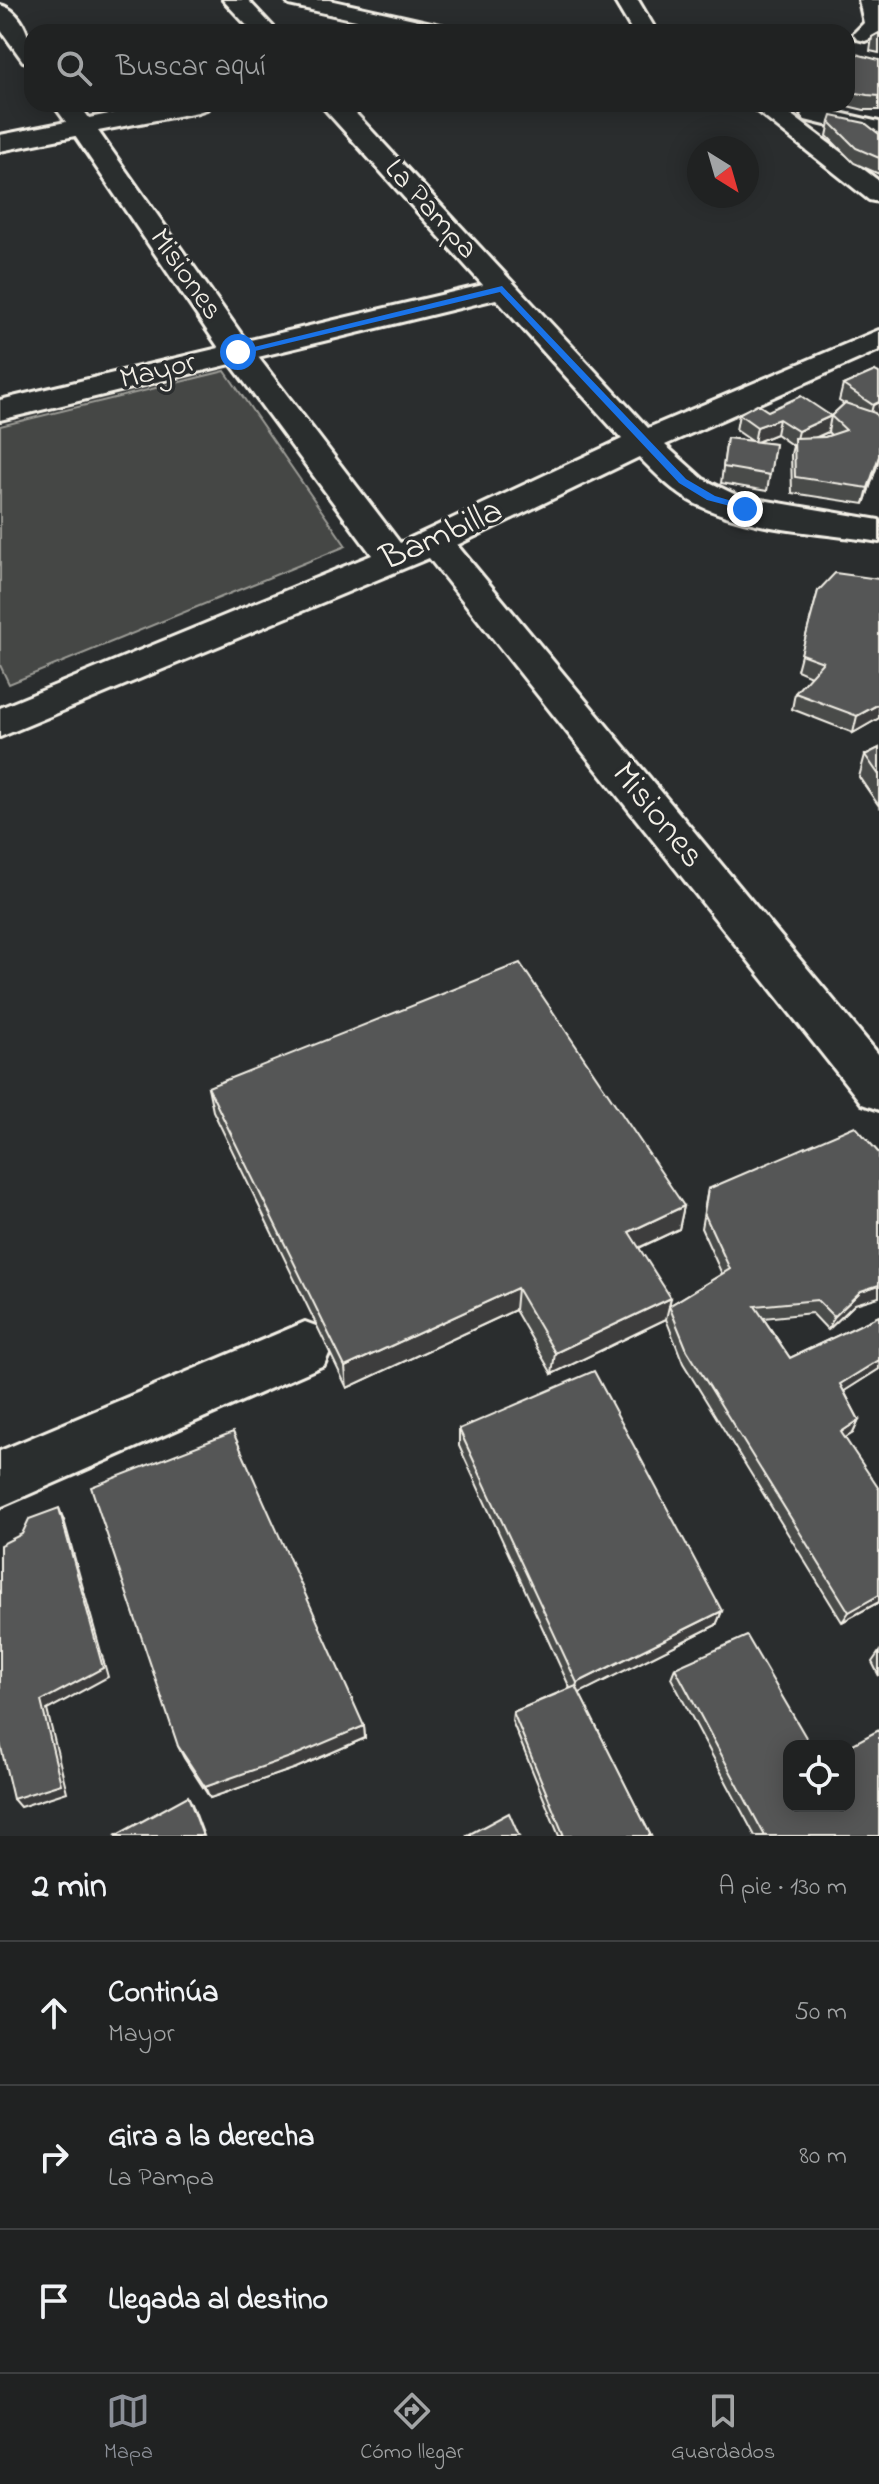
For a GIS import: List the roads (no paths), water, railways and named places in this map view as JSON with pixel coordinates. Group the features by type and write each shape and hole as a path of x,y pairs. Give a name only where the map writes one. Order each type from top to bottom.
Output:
{"street":[{"path":"235,0 258,24"},
{"path":"297,0 405,24"},
{"path":"626,0 640,24"},
{"path":"865,34 876,25 871,0"},
{"path":"0,12 24,45"},
{"path":"0,143 74,115 108,112"},
{"name":"La Pampa","path":"340,112 682,481 711,498 745,509 879,531"},
{"path":"773,112 879,194"},
{"path":"799,112 879,130"},
{"name":"Misiones","path":"74,115 238,352 393,559"},
{"name":"Mayor","path":"0,410 502,289"},
{"name":"Bambilla","path":"0,723 435,542 643,442 879,339"},
{"name":"Misiones","path":"435,542 879,1090"},
{"path":"0,1479 305,1347"}]}
